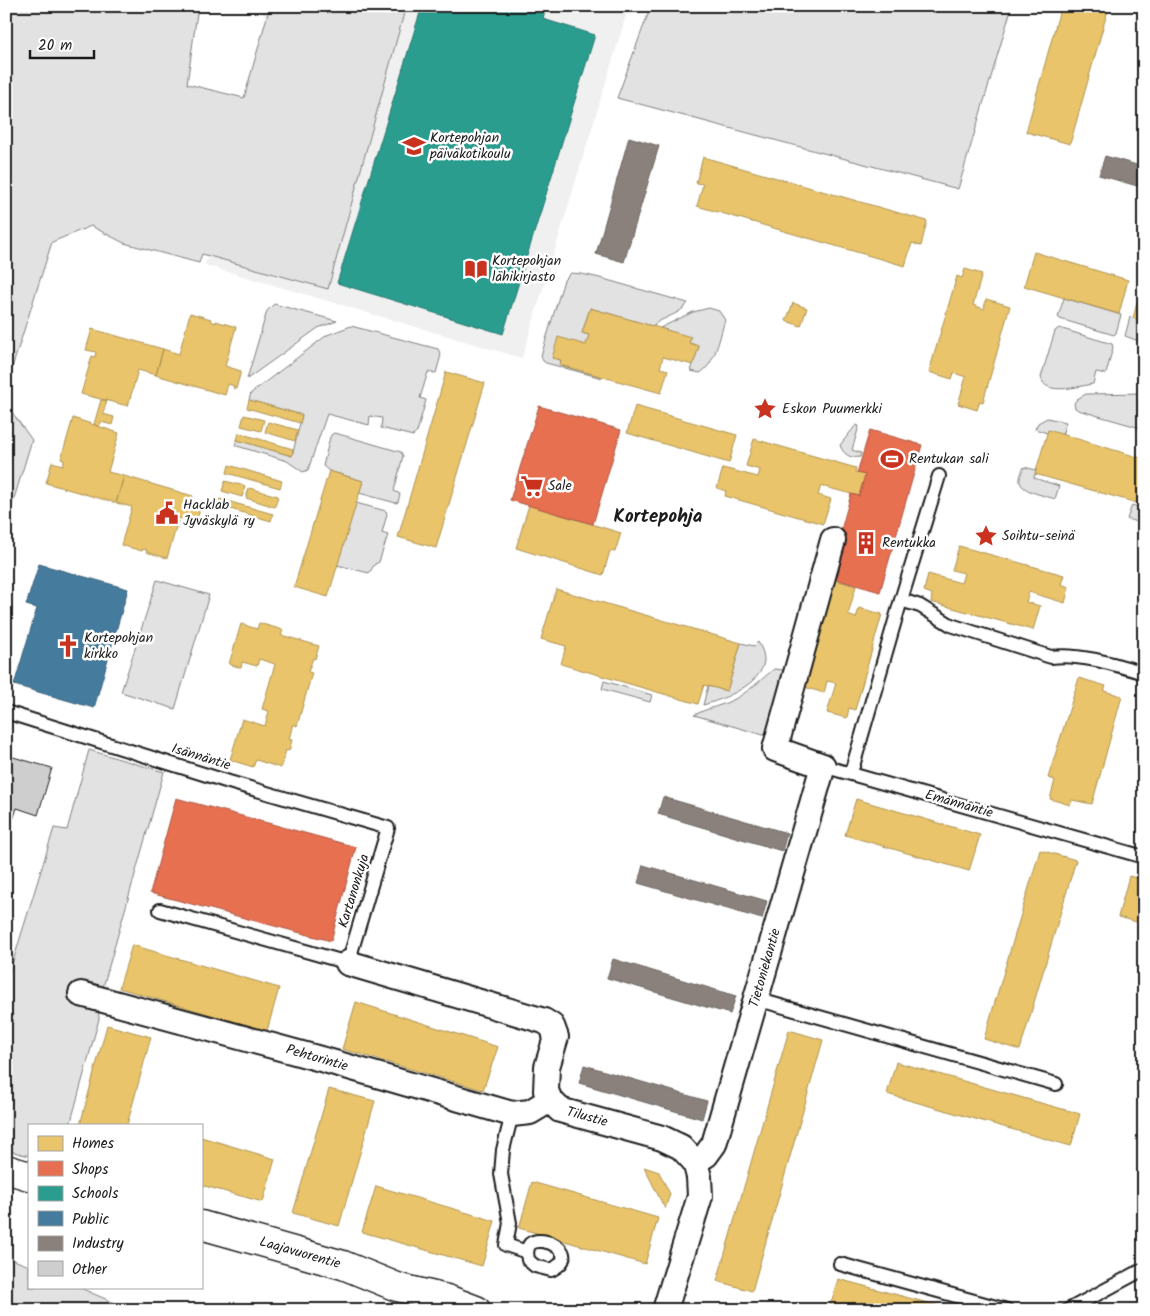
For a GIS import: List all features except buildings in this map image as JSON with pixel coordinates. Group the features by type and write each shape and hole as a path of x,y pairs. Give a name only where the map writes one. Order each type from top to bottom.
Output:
{"main road":[{"path":"6,1169 28,1176"},
{"name":"Laajavuorentie","path":"202,1225 343,1265 397,1287 446,1299 476,1310"},
{"name":"Laajavuorentie","path":"397,1287 428,1310"}],"street":[{"name":"Emännäntie","path":"824,766 775,749 833,540"},
{"name":"Tietoniekantie","path":"695,1162 706,1155 714,1144 824,766"},
{"name":"Tilustie","path":"348,963 544,1021 552,1026 556,1037 548,1067 546,1091 550,1100 560,1110 662,1138 681,1147 695,1162"},
{"name":"Pehtorintie","path":"81,994 328,1061 512,1114 530,1112 550,1100"},
{"path":"665,1310 700,1196 699,1177 695,1162"}],"lane":[{"path":"851,773 939,476"},
{"path":"901,600 920,606 951,625 1051,657 1063,655 1144,673"},
{"name":"Isännäntie","path":"6,712 229,782 388,828"},
{"name":"Emännäntie","path":"824,766 1144,857"},
{"name":"Kartanonkuja","path":"348,963 388,828"},
{"path":"160,910 348,963"},
{"path":"756,999 1056,1084"},
{"path":"512,1114 503,1150 501,1174 510,1223 506,1245 526,1252"},
{"path":"840,1264 1007,1310"},
{"path":"1068,1310 1144,1269"}],"shaded area":[{"path":"6,6 198,6 187,84 244,98 270,6 406,6 328,289 202,254 199,263 124,243 91,226 52,242 6,387"},
{"name":"Kortepohjan päiväkotikoulu","path":"255,6 629,6 522,358 205,265 276,27"},
{"path":"651,6 1012,6 958,189 617,98"},
{"path":"571,273 600,278 688,303 681,310 652,326 590,308 582,333 589,335 586,345 552,358 561,360 560,365 602,378 546,363 541,356 564,280"},
{"path":"1064,298 1121,315 1116,333 1114,335 1060,319 1058,317"},
{"path":"274,304 337,321 318,328 247,379 267,311"},
{"path":"709,308 719,311 725,320 710,364 700,373 691,371 699,346 689,343 691,338 660,328 693,312"},
{"path":"1130,317 1144,321 1144,343 1125,336"},
{"path":"351,326 438,349 441,355 436,373 428,372 420,398 426,400 417,432 413,436 381,428 382,418 370,416 369,425 327,414 308,470 303,472 287,461 235,445 237,440 292,456 302,415 249,400 251,393 327,335"},
{"path":"1059,328 1112,344 1113,347 1106,374 1096,372 1093,384 1063,389 1048,387 1041,377 1055,331"},
{"path":"1144,393 1144,429 1078,410 1075,408 1074,403 1086,394"},
{"path":"6,404 32,440 8,518 6,518"},
{"path":"1047,418 1066,422 1062,435 1035,429 1038,423"},
{"path":"856,425 859,426 852,450 861,453 860,457 847,455 840,445"},
{"path":"335,433 401,452 403,456 394,491 400,494 398,502 359,493 363,481 329,471 323,466 330,437"},
{"path":"1024,467 1036,470 1034,478 1059,486 1055,499 1030,491 1022,485 1020,479"},
{"path":"356,503 386,511 387,514 382,533 388,535 379,562 375,564 369,573 337,565"},
{"path":"1132,505 1144,509 1144,524 1127,519"},
{"path":"157,580 209,595 175,709 121,692"},
{"path":"758,642 764,660 762,669 757,676 740,690 703,705 708,686 727,691 741,643 754,646"},
{"path":"774,669 784,670 788,678 767,736 694,715 735,699"},
{"path":"604,681 652,695 650,702 602,689"},
{"path":"89,750 164,772 98,1005 99,1019 70,1124 28,1124 28,1156 6,1150 6,984 54,828 67,830"},
{"path":"6,1257 28,1266 28,1288 80,1288 131,1310 6,1310"}],"place":[{"name":"Kortepohjan päiväkotikoulu","path":"414,146"},
{"name":"Kortepohjan lähikirjasto","path":"476,269"},
{"name":"Eskon Puumerkki","path":"765,409"},
{"name":"Rentukan sali","path":"892,459"},
{"name":"Sale","path":"532,486"},
{"name":"Hacklab Jyväskylä ry","path":"167,513"},
{"name":"Soihtu-seinä","path":"986,536"},
{"name":"Rentukka","path":"866,543"},
{"name":"Kortepohjan kirkko","path":"68,646"}],"district":[{"name":"Kortepohja","path":"658,517"}]}
